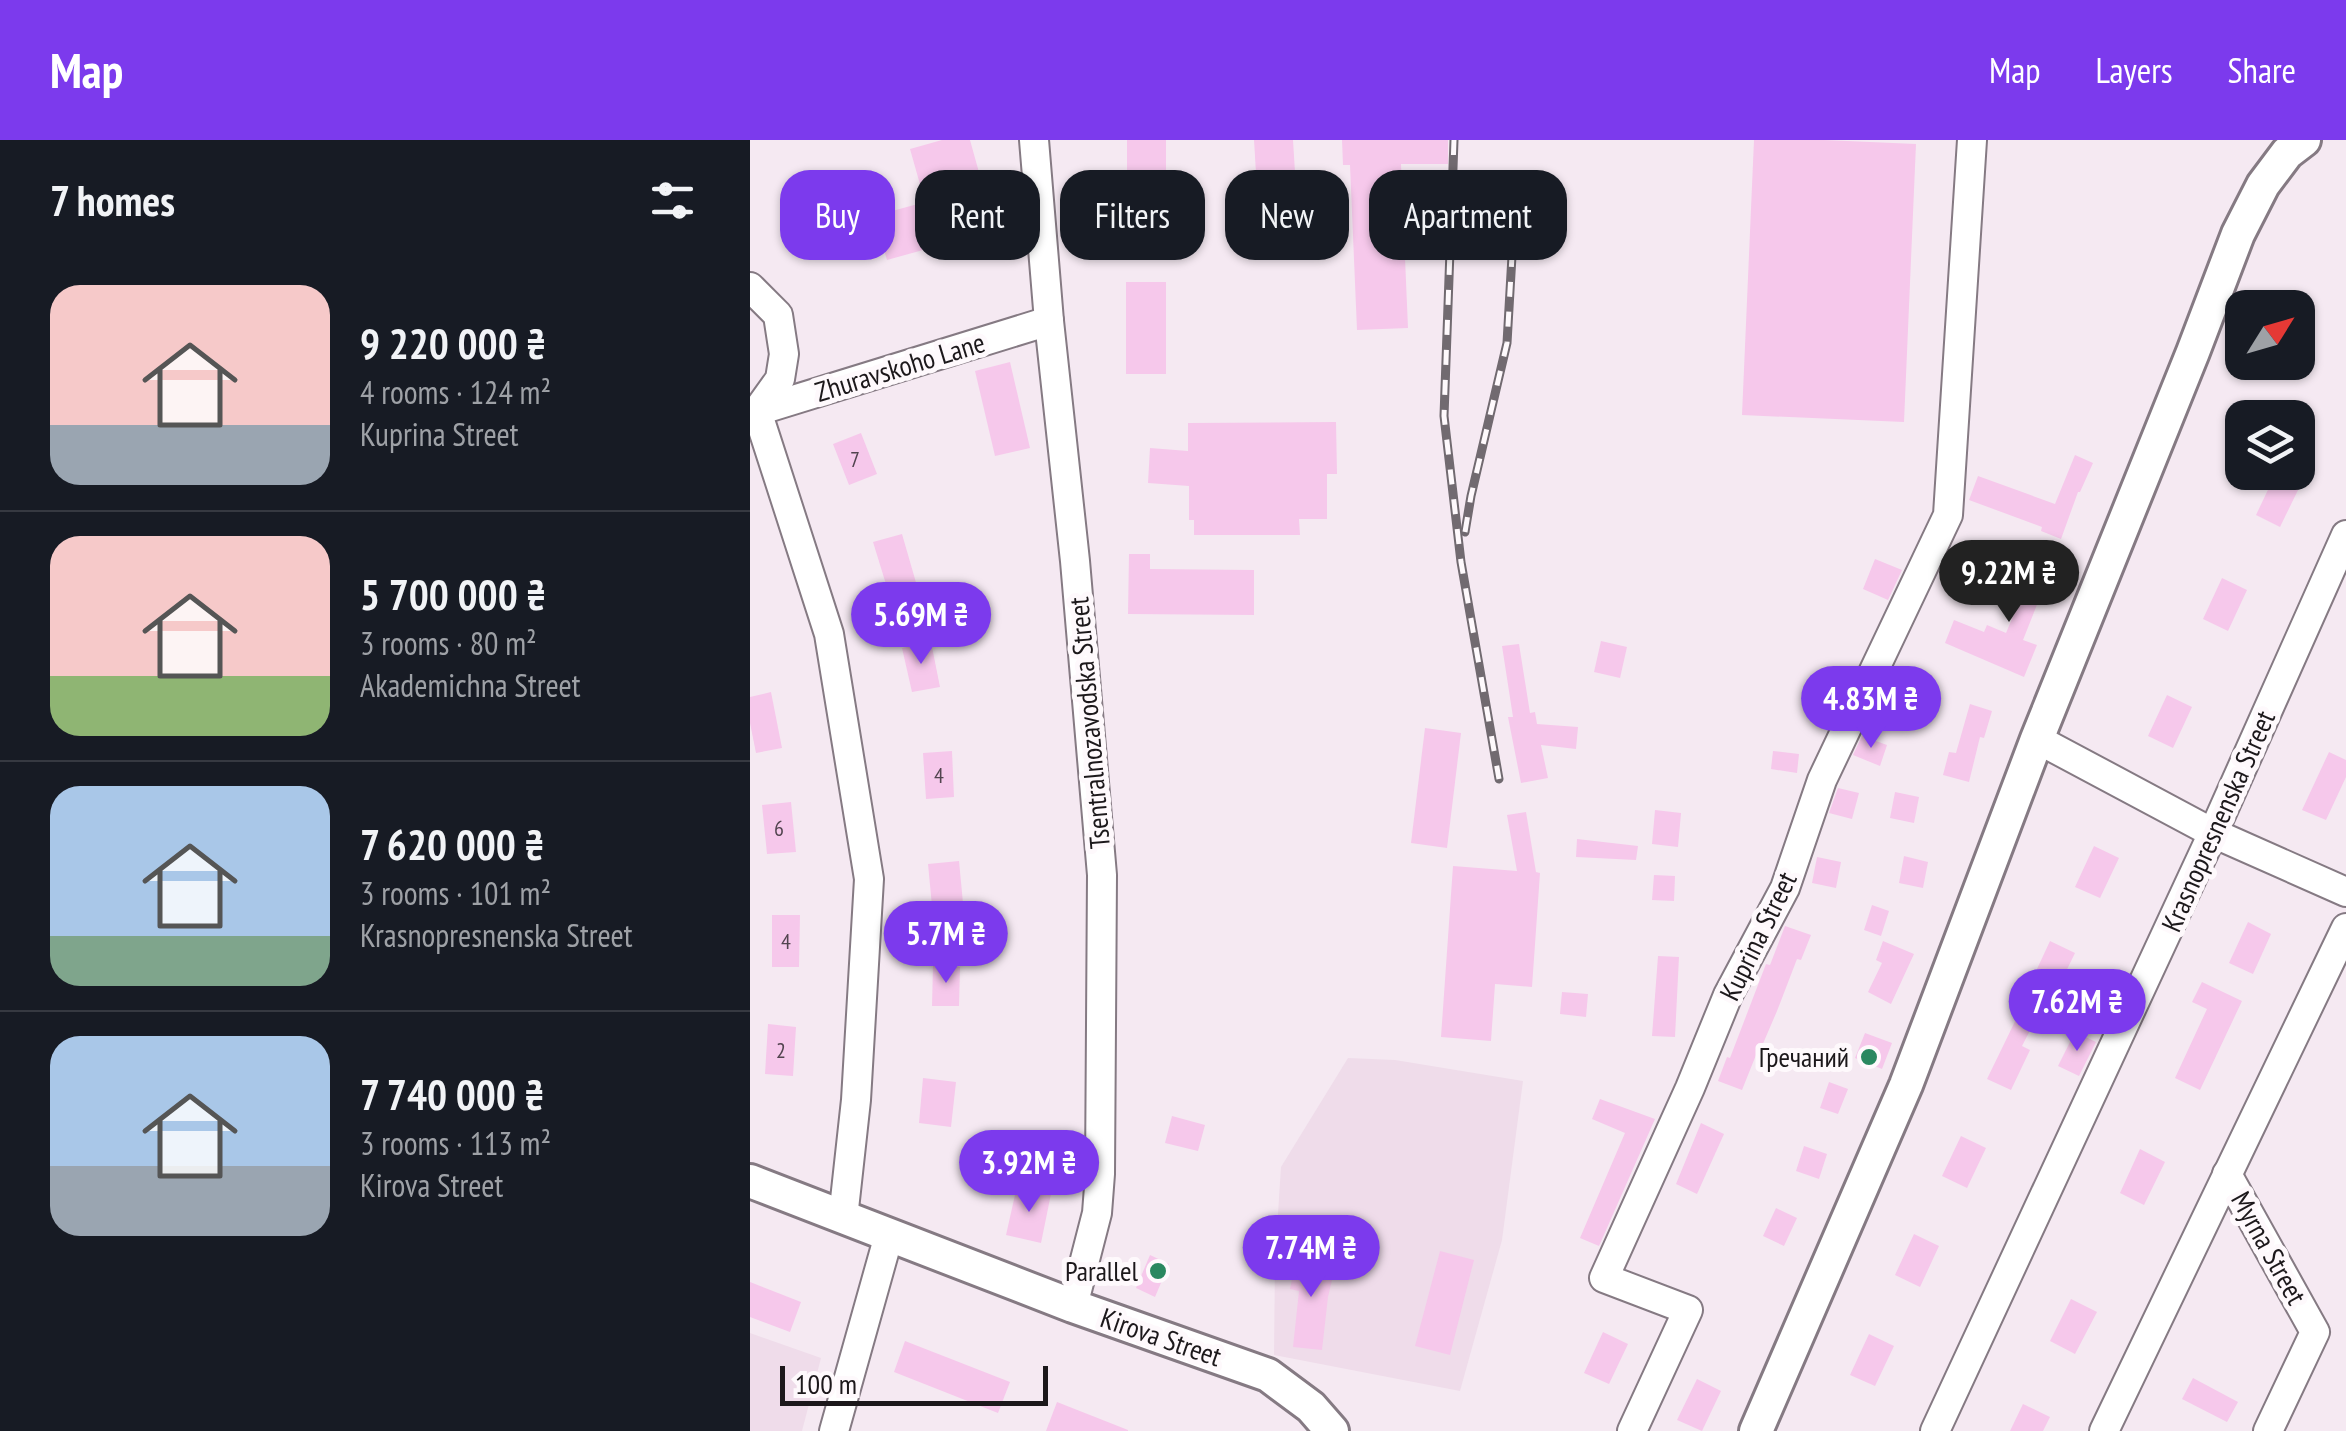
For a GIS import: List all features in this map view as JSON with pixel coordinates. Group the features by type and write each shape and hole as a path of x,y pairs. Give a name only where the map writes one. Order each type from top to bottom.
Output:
{"main road":[{"path":"1756,1431 1906,1085 2037,739 2238,234 2263,185 2288,153 2304,140"},
{"name":"Kirova Street","path":"750,1181 1072,1306 1268,1375 1311,1408 1332,1431"}],"street":[{"name":"Tsentralnozavodska Street","path":"1034,140 1076,560 1102,875 1100,1174 1096,1213 1072,1306"},
{"name":"Kuprina Street","path":"1632,1431 1688,1310 1604,1278 1728,995 1786,888 1822,780 1948,515 1972,140"},
{"path":"750,287 778,315 784,354 780,379 753,412 828,634 869,879 856,1100 843,1218"},
{"name":"Zhuravskoho Lane","path":"753,412 1050,320"},
{"name":"Krasnopresnenska Street","path":"1935,1431 2213,833 2346,535"},
{"path":"2037,739 2213,833 2346,892"},
{"path":"2104,1431 2346,928"},
{"name":"Myrna Street","path":"2227,1174 2315,1332 2268,1431"},
{"path":"834,1431 889,1235"}],"shaded area":[{"path":"1348,1058 1395,1060 1523,1081 1502,1240 1460,1391 1274,1355 1281,1167"},
{"path":"750,1333 821,1358 802,1431 750,1431"}],"building":[{"path":"942,140 970,140 978,170 916,170 910,149"},
{"path":"1127,140 1166,140 1166,170 1127,170"},
{"path":"1254,140 1293,140 1295,170 1256,170"},
{"path":"1342,140 1448,140 1448,164 1401,164 1401,170 1369,170 1369,260 1405,260 1408,328 1357,330 1350,165 1343,165"},
{"path":"1754,140 1916,144 1904,422 1742,415"},
{"path":"915,205 915,252 895,258 895,210"},
{"path":"1126,282 1166,282 1166,374 1126,374"},
{"path":"1010,362 1030,448 995,456 975,371"},
{"path":"1336,422 1337,474 1327,474 1327,519 1299,519 1300,535 1194,535 1194,520 1189,520 1189,486 1148,483 1150,448 1188,451 1188,423"},
{"path":"861,433 877,474 849,485 833,444"},
{"path":"2075,455 2093,463 2061,539 2041,531 2042,527 1969,500 1978,476 2055,504"},
{"path":"2268,490 2298,490 2280,527 2256,515"},
{"path":"902,534 917,586 889,594 873,542"},
{"path":"1129,554 1150,554 1150,569 1254,570 1254,615 1128,614"},
{"path":"1875,559 1902,570 1888,600 1863,589"},
{"path":"2018,561 2063,579 2056,597 2042,592 2023,640 2037,645 2024,677 1945,643 1954,620 1984,632 1987,625 2006,633 2026,585 2011,580"},
{"path":"2222,578 2247,590 2228,631 2203,619"},
{"path":"1601,641 1627,647 1620,678 1594,672"},
{"path":"931,642 940,687 912,692 902,648"},
{"path":"1519,644 1530,713 1535,712 1537,724 1578,727 1576,749 1541,745 1548,778 1521,783 1508,717 1513,717 1502,646"},
{"path":"1836,670 1852,676 1841,699 1826,693"},
{"path":"1900,675 1921,682 1913,708 1892,701"},
{"path":"771,692 782,748 756,753 750,697"},
{"path":"2167,695 2192,707 2173,748 2148,736"},
{"path":"1970,704 1992,711 1984,738 1980,737 1969,782 1943,775 1949,752 1956,753"},
{"path":"1425,728 1461,733 1447,848 1411,843"},
{"path":"1862,736 1887,745 1880,766 1853,755"},
{"path":"952,751 954,797 926,799 923,753"},
{"path":"1773,751 1799,754 1797,773 1771,769"},
{"path":"2329,752 2346,760 2346,777 2326,820 2302,810"},
{"path":"1838,788 1859,793 1852,819 1829,813"},
{"path":"1895,792 1919,797 1914,823 1890,818"},
{"path":"791,802 796,852 767,854 762,805"},
{"path":"1655,810 1681,813 1678,847 1652,844"},
{"path":"1526,812 1536,872 1540,873 1532,987 1495,984 1491,1041 1441,1037 1453,866 1517,871 1507,815"},
{"path":"1577,839 1638,846 1636,860 1576,857"},
{"path":"2094,846 2119,858 2100,898 2075,887"},
{"path":"1904,856 1928,862 1923,888 1899,883"},
{"path":"1817,857 1841,862 1836,888 1812,883"},
{"path":"959,861 963,903 932,906 928,864"},
{"path":"1654,875 1675,876 1674,901 1652,900"},
{"path":"1872,905 1889,911 1881,936 1864,930"},
{"path":"772,915 800,915 799,967 772,967"},
{"path":"2248,922 2271,934 2253,974 2229,963"},
{"path":"1785,926 1811,935 1801,960 1797,959 1742,1090 1718,1081"},
{"path":"1883,941 1914,954 1891,1004 1868,992 1882,963 1876,960"},
{"path":"2050,941 2075,953 2055,994 2031,982"},
{"path":"1658,956 1679,957 1675,1037 1652,1036"},
{"path":"933,966 960,967 959,1006 932,1006"},
{"path":"2202,982 2242,1001 2200,1090 2175,1078 2207,1009 2192,1002"},
{"path":"1562,992 1588,994 1586,1017 1560,1014"},
{"path":"2022,1007 2038,1015 2022,1046 2030,1050 2011,1090 1987,1079"},
{"path":"768,1024 796,1027 793,1076 765,1074"},
{"path":"2075,1032 2096,1042 2079,1076 2058,1066"},
{"path":"1865,1033 1892,1043 1882,1069 1855,1058"},
{"path":"923,1078 956,1082 951,1127 919,1123"},
{"path":"1829,1082 1848,1089 1838,1114 1820,1108"},
{"path":"1600,1099 1655,1119 1599,1246 1580,1238 1625,1133 1592,1119"},
{"path":"1172,1116 1205,1125 1198,1151 1165,1143"},
{"path":"1701,1123 1724,1134 1697,1194 1676,1184"},
{"path":"1961,1136 1986,1148 1967,1188 1942,1176"},
{"path":"1036,1143 1061,1147 1058,1163 1033,1159"},
{"path":"1804,1146 1827,1154 1819,1179 1796,1171"},
{"path":"2140,1149 2165,1162 2144,1205 2120,1193"},
{"path":"1017,1186 1051,1194 1041,1243 1006,1235"},
{"path":"1776,1208 1797,1218 1784,1246 1763,1236"},
{"path":"1914,1234 1939,1246 1920,1287 1895,1275"},
{"path":"1440,1251 1474,1260 1450,1355 1415,1346"},
{"path":"1150,1255 1169,1264 1155,1297 1136,1288"},
{"path":"1297,1255 1336,1263 1322,1350 1293,1347 1299,1291 1290,1289"},
{"path":"750,1282 801,1302 790,1332 750,1317"},
{"path":"2071,1299 2097,1312 2075,1354 2050,1341"},
{"path":"1603,1332 1628,1344 1609,1384 1584,1373"},
{"path":"1869,1334 1894,1346 1875,1386 1850,1375"},
{"path":"905,1341 1010,1382 998,1413 894,1372"},
{"path":"2193,1378 2238,1402 2227,1422 2182,1399"},
{"path":"1697,1379 1721,1391 1702,1431 1677,1420"},
{"path":"1057,1402 1128,1430 1128,1431 1046,1431"},
{"path":"2023,1404 2050,1417 2043,1431 2010,1431"}],"railway":[{"path":"1454,140 1444,416 1461,562 1499,779"},
{"path":"1465,532 1507,343 1512,260"}],"place":[{"name":"Гречаний","path":"1869,1057"},
{"name":"Parallel","path":"1158,1271"}]}
